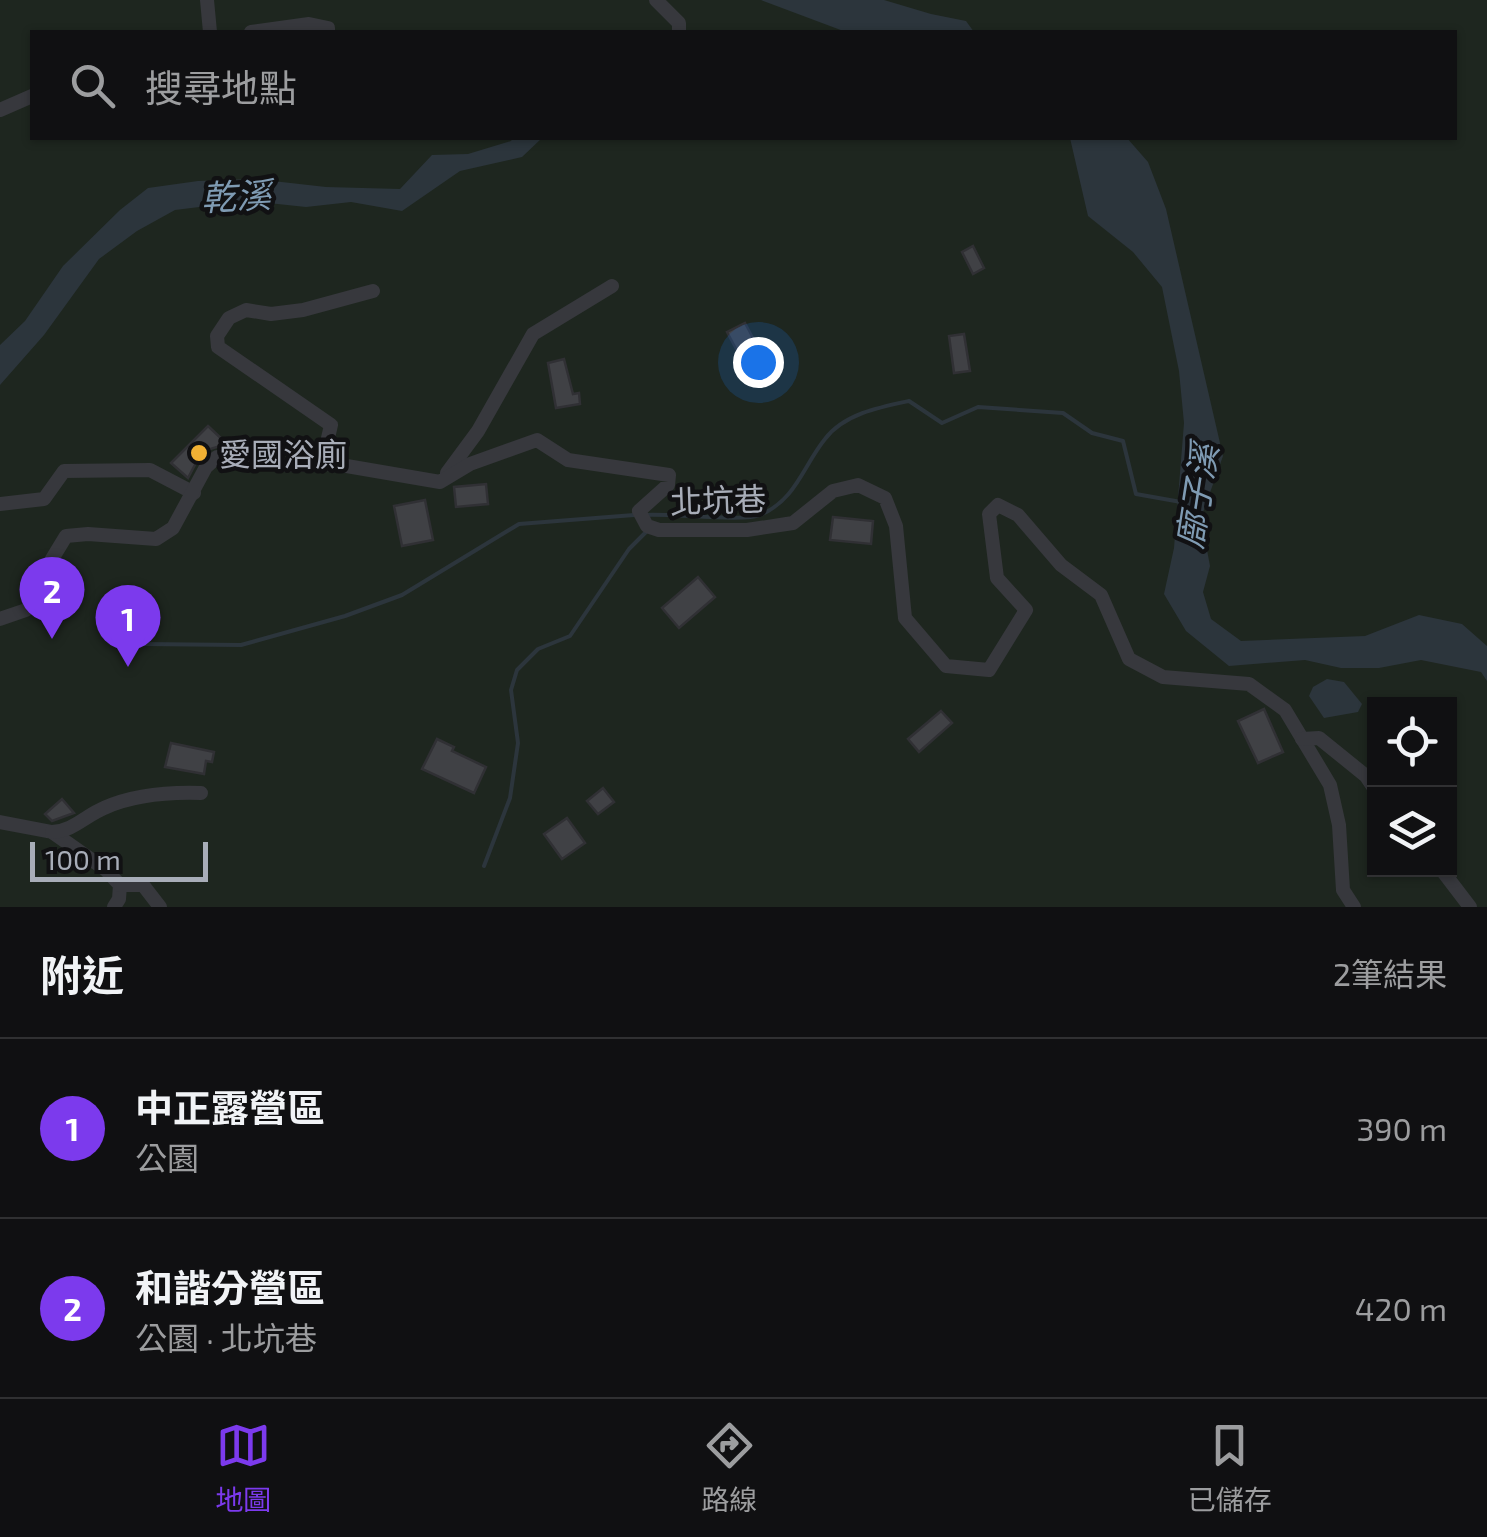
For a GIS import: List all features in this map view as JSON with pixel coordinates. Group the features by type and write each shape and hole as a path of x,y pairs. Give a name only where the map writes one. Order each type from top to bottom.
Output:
{"street":[{"path":"208,0 210,30"},
{"path":"656,0 679,23 679,30"},
{"path":"265,30 308,24 328,30"},
{"path":"0,110 30,97"},
{"path":"0,620 26,610 40,595 52,559 66,536 156,539 173,528 206,467 217,456 283,465 335,464 440,482 478,432 533,334 612,286"},
{"path":"335,464 325,451 331,424 218,347 217,336 229,318 246,310 271,314 303,310 373,290"},
{"name":"北坑巷","path":"440,482 470,464 538,440 568,460 668,475 668,485 642,517 647,526 659,530 747,530 792,523 833,491 858,485 885,498 896,526 905,618 946,666 989,670 1026,610 997,578 989,514 998,505 1018,515 1062,565 1101,595 1129,659 1164,678 1249,684 1285,710 1330,785 1339,825 1343,890 1354,907"},
{"path":"0,504 44,498 64,471 150,470 194,493"},
{"path":"1302,739 1319,738 1366,776 1373,787"},
{"path":"0,822 65,831 104,808 134,799 178,792 201,793"},
{"path":"52,832 120,884 144,885 160,907"},
{"path":"1446,877 1470,907"},
{"path":"114,907 119,900 120,884"}],"shaded area":[{"path":"0,0 1487,0 1487,907 0,907"}],"water":[{"path":"761,0 884,0 966,21 973,30 841,30"},
{"name":"乾溪","path":"540,140 522,157 460,171 402,211 351,202 306,207 248,201 175,210 99,259 44,335 0,385 0,345 25,321 63,266 148,188 255,179 326,187 400,189 432,155 468,154 511,141"},
{"name":"廍子溪","path":"1070,140 1129,140 1148,162 1166,209 1223,456 1201,518 1210,566 1203,592 1211,619 1241,641 1365,636 1419,615 1462,624 1487,646 1487,681 1481,672 1421,660 1379,668 1341,668 1305,660 1229,666 1186,631 1164,594 1174,548 1184,423 1179,371 1162,287 1133,252 1088,216"},
{"path":"1327,679 1344,682 1362,704 1358,712 1324,718 1309,696 1313,687"}],"building":[{"path":"973,246 984,268 973,274 962,252"},
{"path":"745,323 761,353 743,362 727,332"},
{"path":"964,334 970,371 954,373 949,336"},
{"path":"564,359 573,394 579,393 580,404 556,408 548,363"},
{"name":"愛國浴廁","path":"208,426 227,444 210,449 197,461 188,478 171,463"},
{"path":"486,484 488,504 456,507 454,487"},
{"path":"425,500 433,540 402,546 394,506"},
{"path":"833,517 873,521 871,544 830,540"},
{"path":"698,577 715,597 679,628 662,608"},
{"path":"1264,709 1283,752 1258,763 1238,721"},
{"path":"941,711 952,723 919,752 908,739"},
{"path":"437,739 486,767 474,793 422,769"},
{"path":"171,743 214,752 212,762 206,761 204,774 165,767"},
{"path":"603,788 614,802 598,814 587,801"},
{"path":"62,799 74,813 52,821 45,814"},
{"path":"567,818 585,843 562,859 544,834"}],"waterway":[{"name":"廍子溪","path":"644,515 760,515 791,491 825,439 842,423 909,401 942,423 978,407 1063,413 1092,433 1123,441 1136,494 1181,502"},
{"path":"142,644 241,645 345,616 402,595 519,524 634,515"},
{"path":"484,866 510,798 518,743 511,690 517,670 538,649 570,636 629,549 649,529"}],"place":[{"name":"愛國浴廁","path":"199,453"},
{"name":"和諧分營區","path":"52,639"},
{"name":"中正露營區","path":"128,667"}]}
